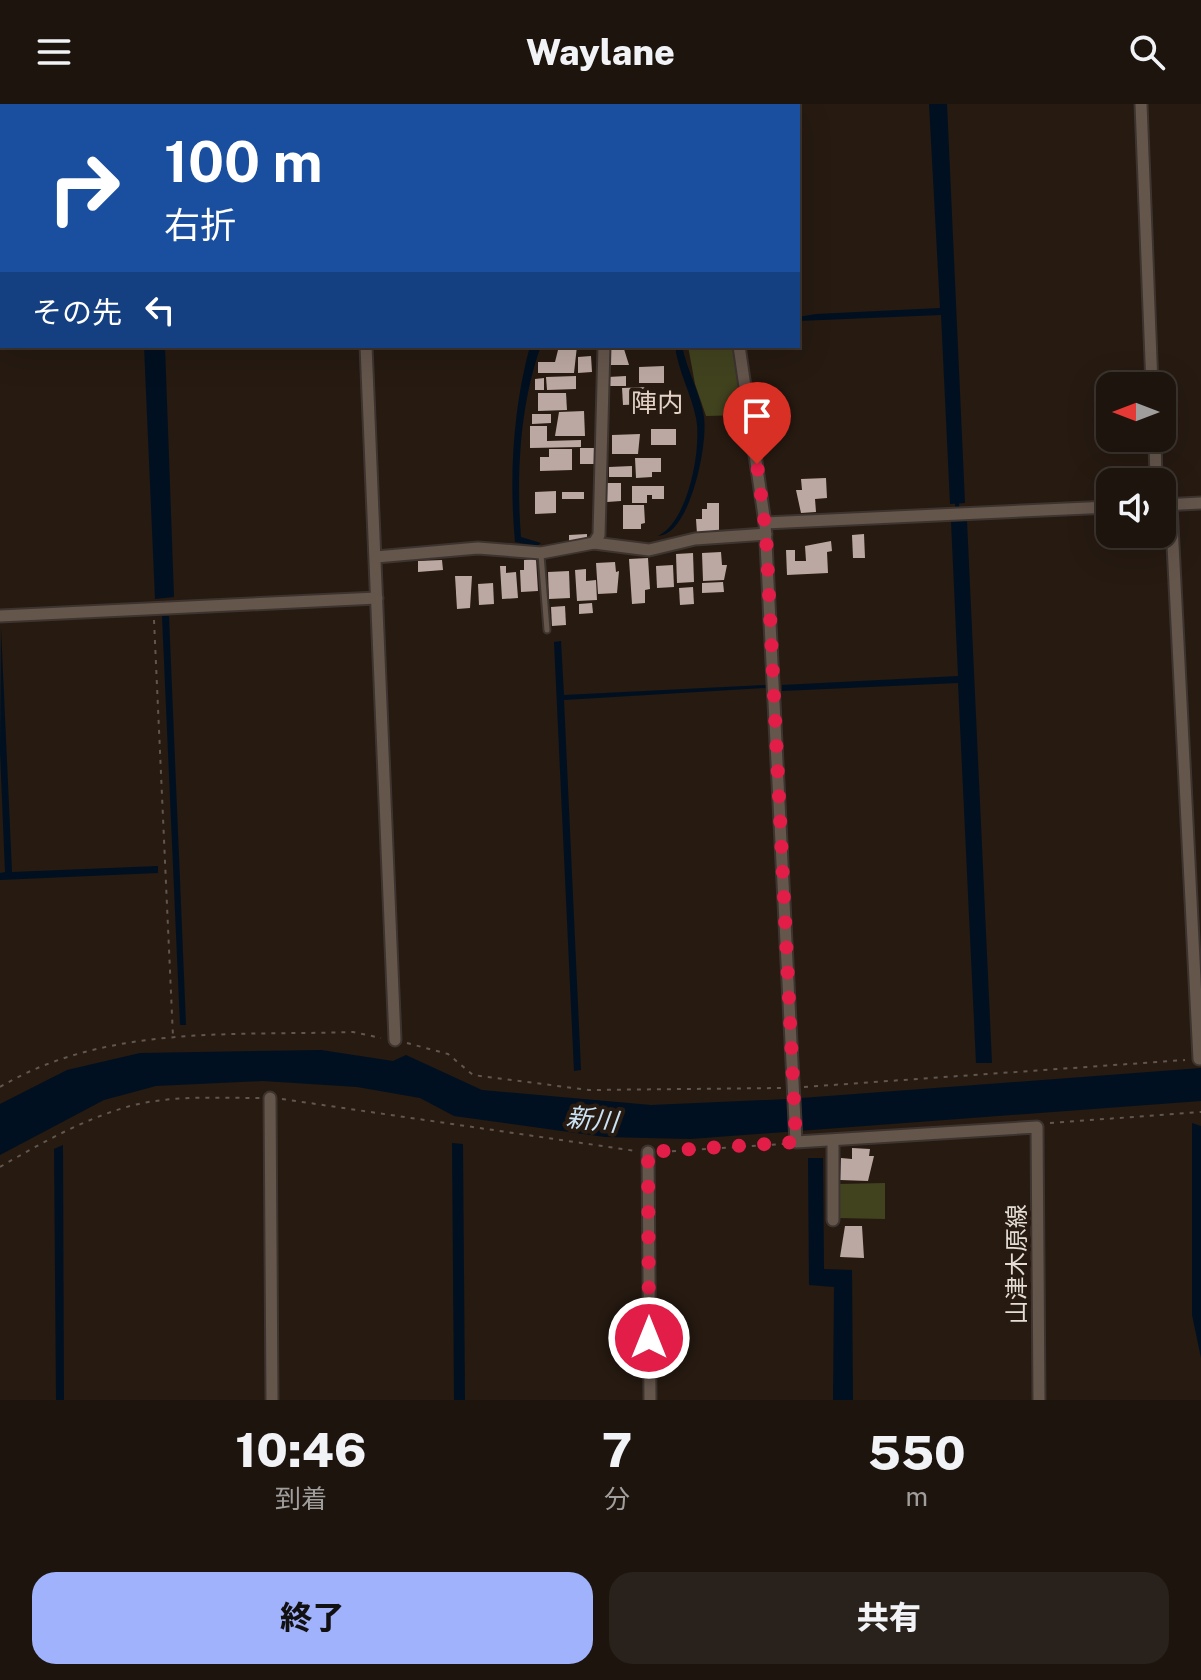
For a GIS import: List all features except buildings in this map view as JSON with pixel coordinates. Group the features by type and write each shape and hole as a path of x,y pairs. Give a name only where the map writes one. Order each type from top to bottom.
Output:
{"street":[{"path":"1141,104 1151,372"},
{"path":"366,348 395,1040"},
{"path":"594,543 599,535 604,348"},
{"path":"739,348 766,528 796,1139 833,1141 1037,1127"},
{"path":"1176,504 1201,503"},
{"path":"376,557 478,548 541,553 594,543 649,550 766,528 1096,508"},
{"path":"1169,548 1199,1059"},
{"path":"0,616 377,598"},
{"path":"270,1098 272,1400"},
{"name":"山津木原線","path":"1037,1127 1039,1400"},
{"path":"833,1141 833,1220"},
{"path":"648,1152 650,1400"}],"lane":[{"path":"541,553 547,630"}],"path":[{"path":"153,608 174,1038"},
{"path":"0,1087 69,1054 111,1043 353,1032 448,1054 473,1075 589,1090 794,1091 1199,1059"},
{"path":"0,1167 49,1138 129,1106 181,1098 270,1098 323,1102 594,1148 648,1152 796,1139"},
{"path":"1037,1127 1201,1112"}],"green space":[{"path":"688,348 736,348 745,415 706,416 695,384"},
{"path":"885,1183 885,1219 838,1218 838,1184"}],"water":[{"path":"929,104 947,104 965,503 950,504 941,315 800,321 800,317 816,314 940,308"},
{"path":"144,348 165,348 174,597 155,599"},
{"path":"530,348 540,348 528,391 520,465 521,537 541,543 537,546 515,542 513,518 516,418"},
{"path":"675,348 683,348 704,417 703,447 688,505 669,532 658,536 668,528 685,501 695,465 696,418"},
{"path":"951,521 967,521 992,1063 976,1063 958,683 782,691 782,685 958,676"},
{"path":"162,616 169,616 186,1025 180,1025"},
{"path":"1,628 12,872 158,866 158,873 0,880 0,873 5,872 0,751"},
{"path":"561,641 564,695 766,685 766,688 564,700 581,1070 574,1071 554,642"},
{"name":"新川","path":"321,1050 393,1061 406,1055 482,1090 651,1105 788,1099 1201,1068 1201,1101 690,1139 605,1137 454,1116 420,1098 357,1087 263,1081 156,1086 104,1100 0,1155 0,1104 67,1070 140,1053"},
{"path":"1192,1123 1201,1126 1201,1358 1192,1315"},
{"path":"452,1143 463,1144 465,1400 454,1400"},
{"path":"63,1145 64,1400 56,1400 54,1149"},
{"path":"808,1158 823,1158 824,1269 852,1270 853,1400 833,1400 834,1287 809,1285"}],"waterway":[{"path":"957,503 958,521"}],"district":[{"name":"陣内","path":"657,402"}],"route":[{"path":"649,1338 648,1152 796,1142 766,534 757,464"}]}
